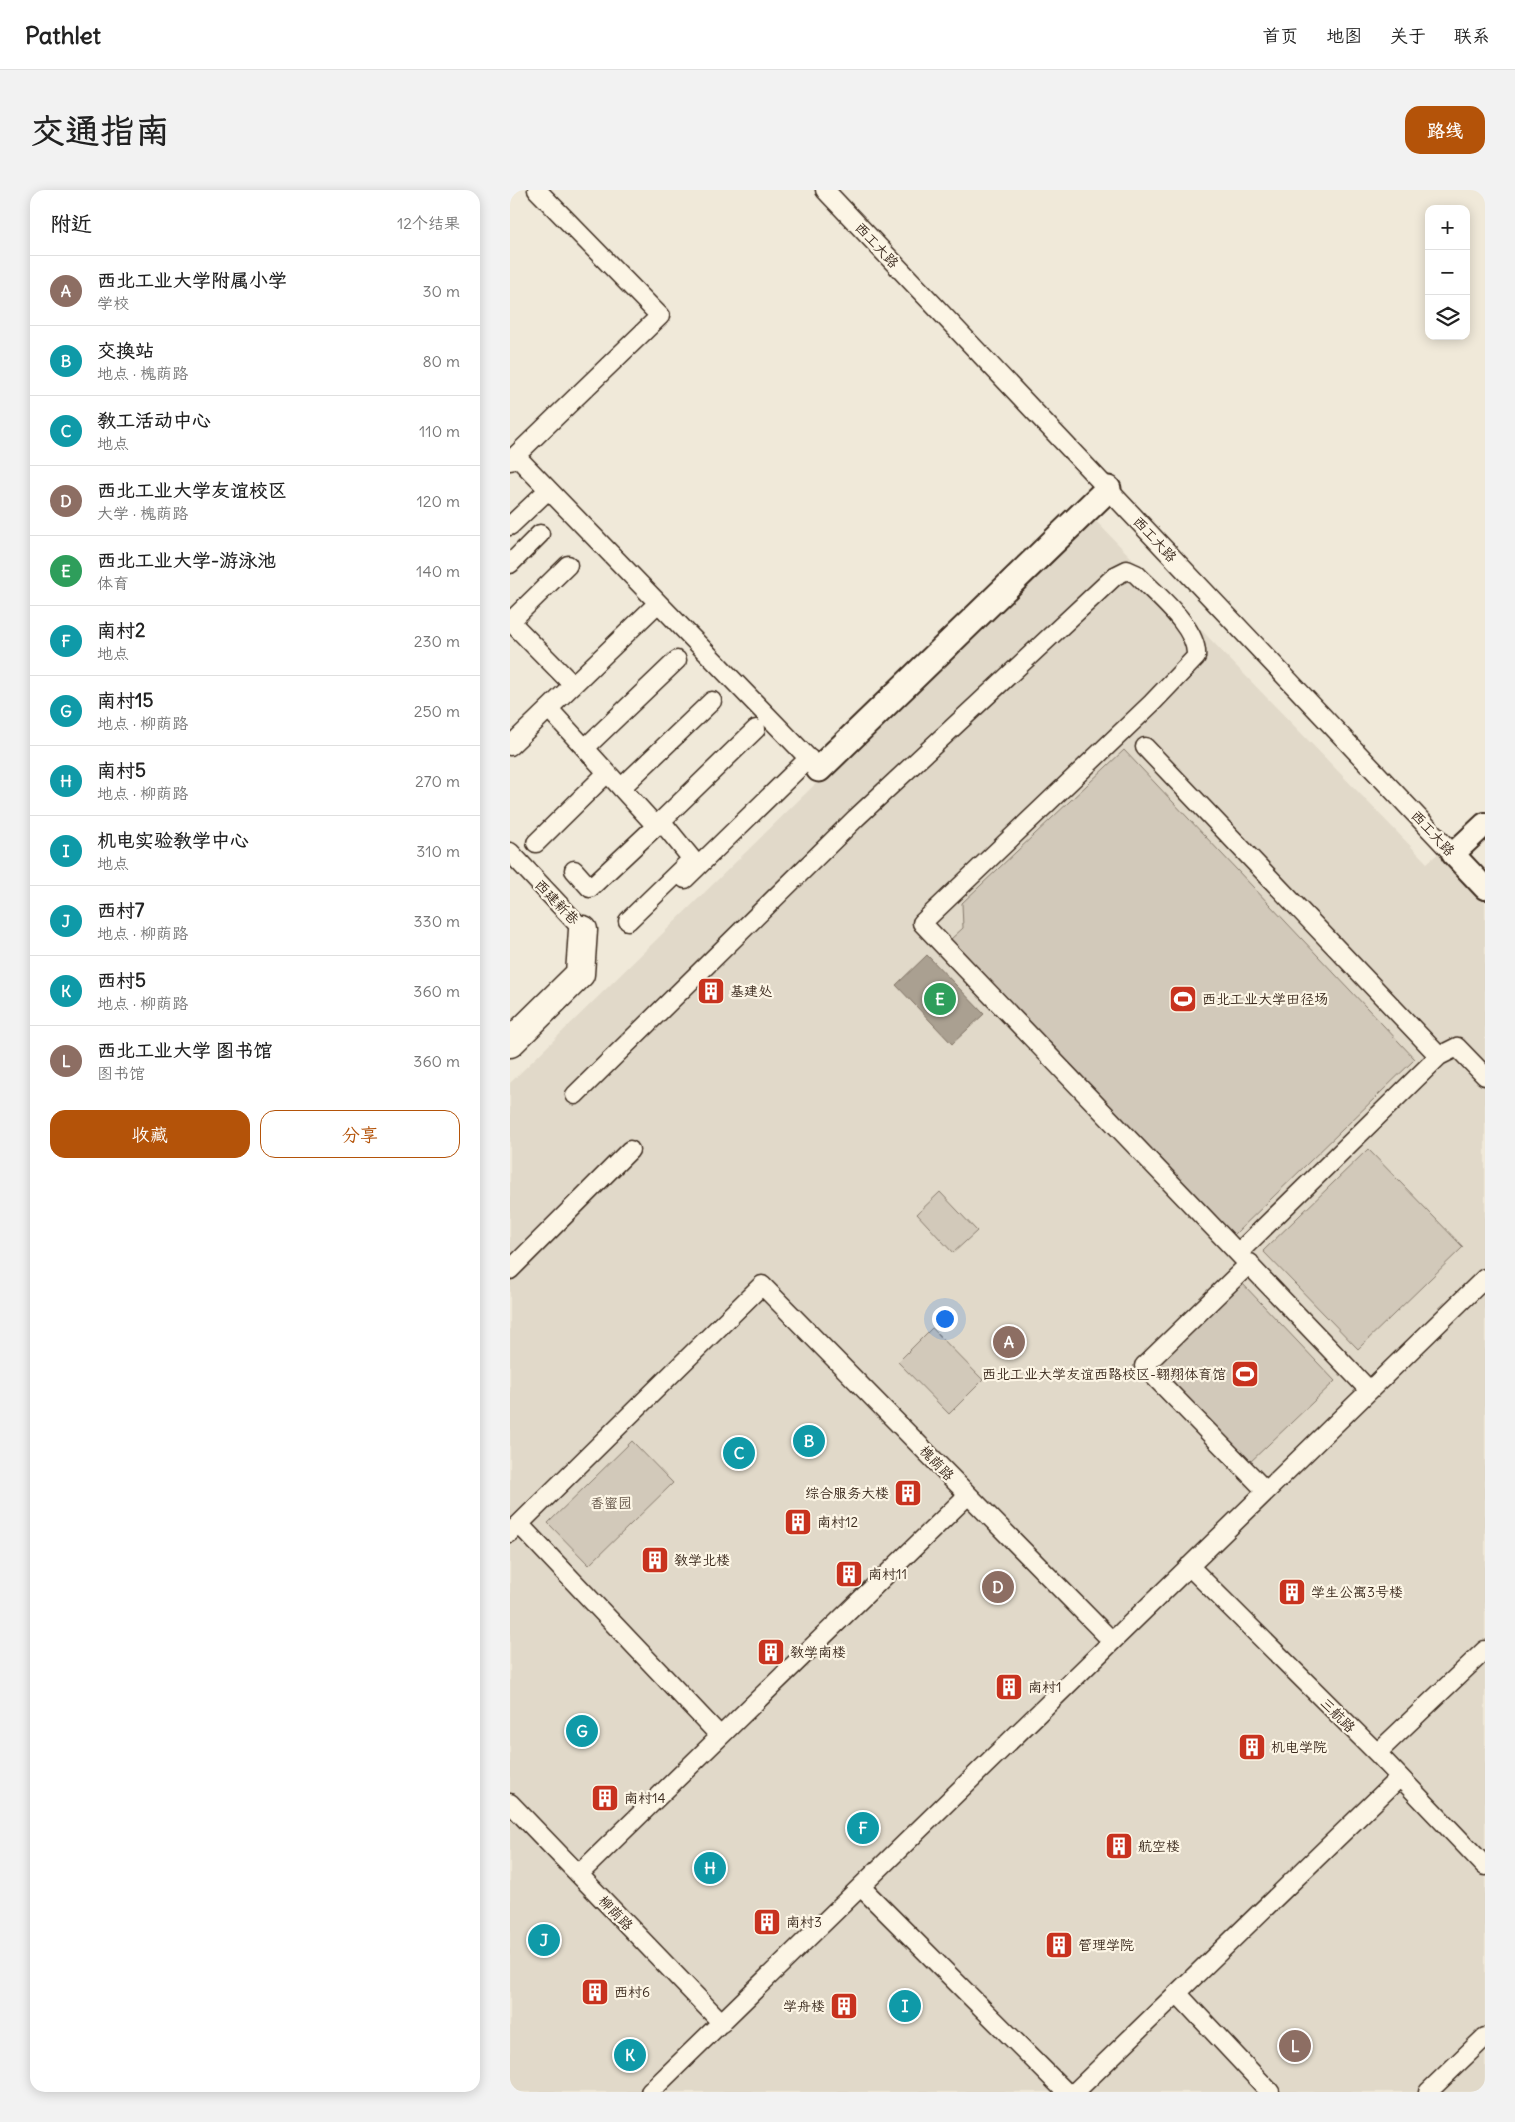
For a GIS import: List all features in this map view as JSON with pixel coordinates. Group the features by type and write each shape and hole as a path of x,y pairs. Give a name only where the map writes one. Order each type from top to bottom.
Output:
{"main road":[{"path":"814,764 1108,489"},
{"path":"510,1043 580,974 584,930"}],"street":[{"path":"538,190 660,316 513,459 548,490 814,764 685,879"},
{"name":"西工大路","path":"825,190 1485,888"},
{"path":"510,526 548,490"},
{"path":"510,564 540,534"},
{"path":"568,566 511,618 574,685"},
{"path":"575,1094 856,818 1115,576 1127,570 1136,574 1183,622 1197,648 1196,657 1152,703 922,923 1369,1390"},
{"path":"510,746 658,603"},
{"path":"585,748 677,660"},
{"path":"621,788 712,701"},
{"path":"549,708 621,788 692,859 628,921"},
{"path":"574,870 590,888 756,729"},
{"path":"1145,748 1439,1056"},
{"path":"536,843 607,773"},
{"path":"1453,854 1485,824"},
{"name":"西建新巷","path":"510,852 584,930"},
{"path":"1266,1491 1144,1366 1244,1258 1439,1056 1457,1047 1485,1076"},
{"path":"510,1270 630,1150"},
{"path":"650,2092 1485,1278"},
{"name":"槐荫路","path":"515,1529 762,1284 1112,1641"},
{"path":"579,1874 968,1495"},
{"path":"515,1529 720,1736"},
{"name":"三航路","path":"1189,1566 1377,1753 1485,1866"},
{"path":"1377,1753 1485,1650"},
{"path":"1075,2092 1400,1777"},
{"name":"柳荫路","path":"510,1803 722,2023"},
{"path":"861,1887 1066,2092"},
{"path":"1177,1993 1270,2092"},
{"path":"1428,2092 1485,2037"}],"shaded area":[{"path":"1090,515 1427,863 1441,851 1485,897 1485,2092 510,2092 510,1083"},
{"path":"927,955 984,1014 952,1044 896,985"}],"green space":[{"name":"西北工业大学田径场","path":"1124,750 1415,1059 1234,1235 951,939 963,928 962,903"},
{"path":"1368,1149 1463,1247 1358,1349 1263,1251"},
{"path":"940,1192 977,1231 953,1253 917,1214"},
{"name":"西北工业大学友谊西路校区-翱翔体育馆","path":"1242,1283 1335,1381 1247,1465 1154,1367"},
{"path":"932,1328 983,1380 949,1414 898,1362"},
{"name":"香蜜园","path":"632,1441 673,1483 589,1565 548,1523"}],"place":[{"name":"基建处","path":"711,991"},
{"name":"西北工业大学-游泳池","path":"940,999"},
{"name":"西北工业大学田径场","path":"1183,999"},
{"name":"西北工业大学附属小学","path":"1009,1342"},
{"name":"西北工业大学友谊西路校区-翱翔体育馆","path":"1245,1374"},
{"name":"交换站","path":"809,1441"},
{"name":"教工活动中心","path":"739,1453"},
{"name":"综合服务大楼","path":"908,1493"},
{"name":"南村12","path":"798,1522"},
{"name":"教学北楼","path":"655,1560"},
{"name":"南村11","path":"849,1574"},
{"name":"西北工业大学友谊校区","path":"998,1587"},
{"name":"学生公寓3号楼","path":"1292,1592"},
{"name":"教学南楼","path":"771,1652"},
{"name":"南村1","path":"1009,1687"},
{"name":"南村15","path":"582,1731"},
{"name":"机电学院","path":"1252,1747"},
{"name":"南村14","path":"605,1798"},
{"name":"南村2","path":"863,1828"},
{"name":"航空楼","path":"1119,1846"},
{"name":"南村5","path":"710,1868"},
{"name":"南村3","path":"767,1922"},
{"name":"西村7","path":"544,1940"},
{"name":"管理学院","path":"1059,1945"},
{"name":"西村6","path":"595,1992"},
{"name":"学舟楼","path":"844,2006"},
{"name":"机电实验教学中心","path":"905,2006"},
{"name":"西北工业大学 图书馆","path":"1295,2046"},
{"name":"西村5","path":"630,2055"}]}
